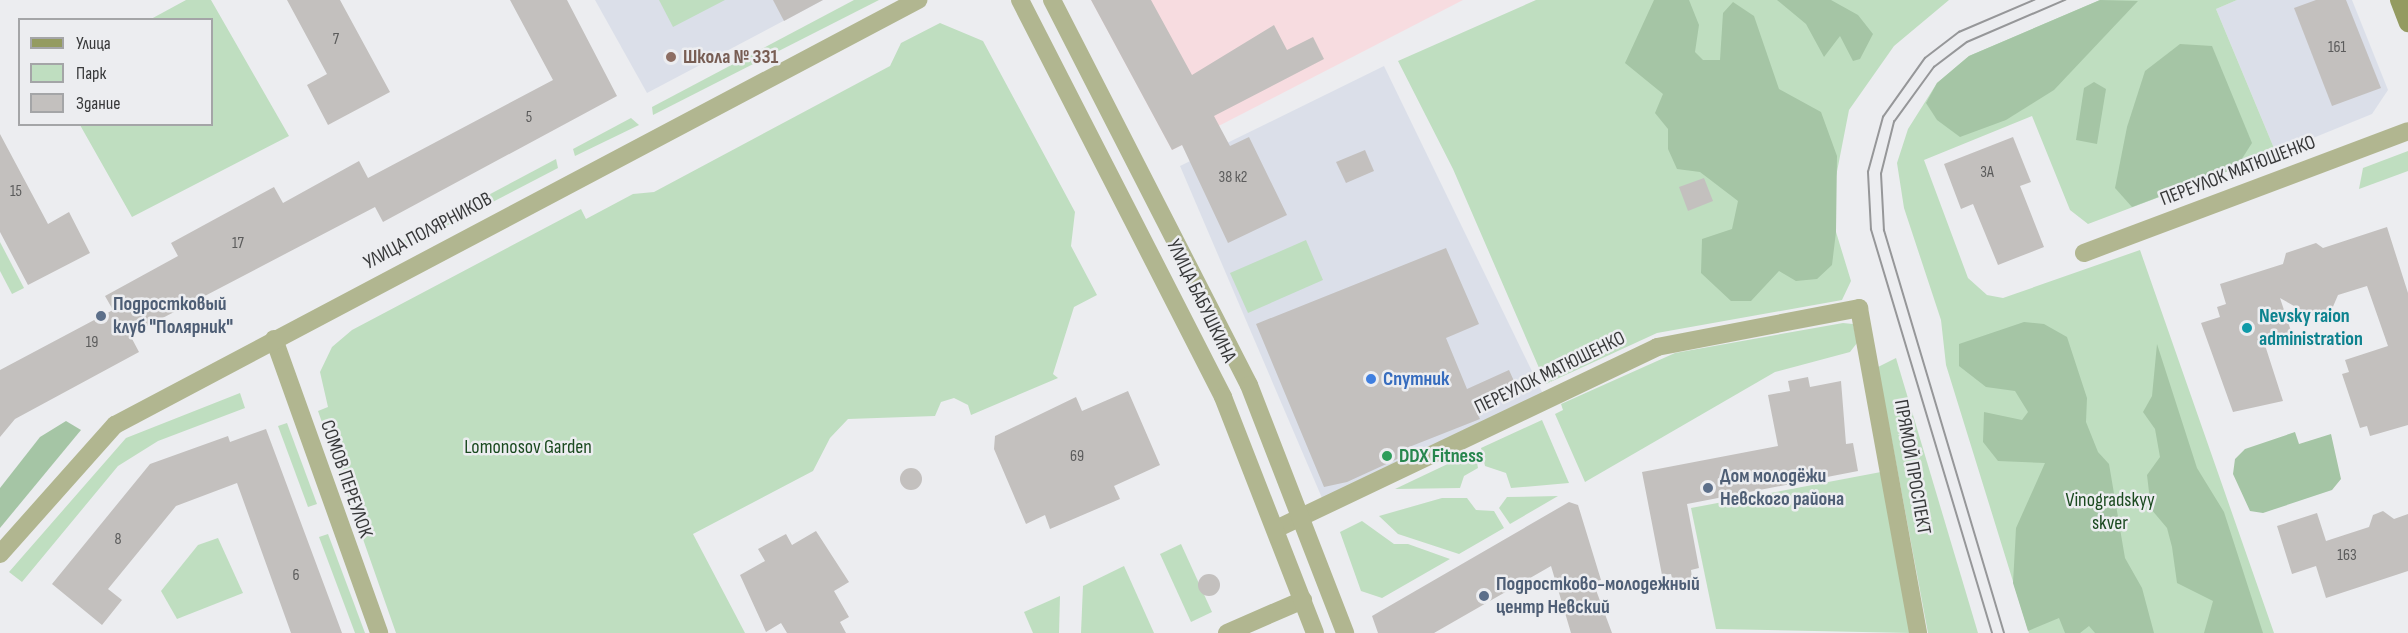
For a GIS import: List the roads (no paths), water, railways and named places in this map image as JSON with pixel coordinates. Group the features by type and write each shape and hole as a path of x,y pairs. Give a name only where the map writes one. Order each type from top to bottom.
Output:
{"main road":[{"path":"2399,0 2408,23"}],"street":[{"name":"УЛИЦА ПОЛЯРНИКОВ","path":"0,554 115,425 918,0"},
{"name":"УЛИЦА БАБУШКИНА","path":"1020,0 1169,283 1276,529 1316,633"},
{"name":"УЛИЦА БАБУШКИНА","path":"1052,0 1239,366 1301,517 1345,633"},
{"name":"ПЕРЕУЛОК МАТЮШЕНКО","path":"2084,253 2408,131"},
{"name":"ПЕРЕУЛОК МАТЮШЕНКО","path":"1276,529 1657,346 1859,308"},
{"name":"ПРЯМОЙ ПРОСПЕКТ","path":"1859,308 1918,633"},
{"name":"СОМОВ ПЕРЕУЛОК","path":"274,339 379,633"},
{"path":"1227,633 1303,600"}],"tram line":[{"path":"1992,633 1871,230 1868,172 1883,117 1925,58 1959,32 2034,0"},
{"path":"2004,633 1884,231 1881,174 1894,122 1934,67 1967,42 2065,0"}],"place":[{"name":"Школа № 331","path":"671,57"},
{"name":"Подростковый клуб \"Полярник\"","path":"101,316"},
{"name":"Nevsky raion administration","path":"2247,328"},
{"name":"Спутник","path":"1371,379"},
{"name":"DDX Fitness","path":"1387,456"},
{"name":"Дом молодёжи Невского района","path":"1708,488"},
{"name":"Подростково-молодежный центр Невский","path":"1484,596"}],"park label":[{"name":"Lomonosov Garden","path":"528,447"},
{"name":"Vinogradskyy skver","path":"2110,512"}]}
